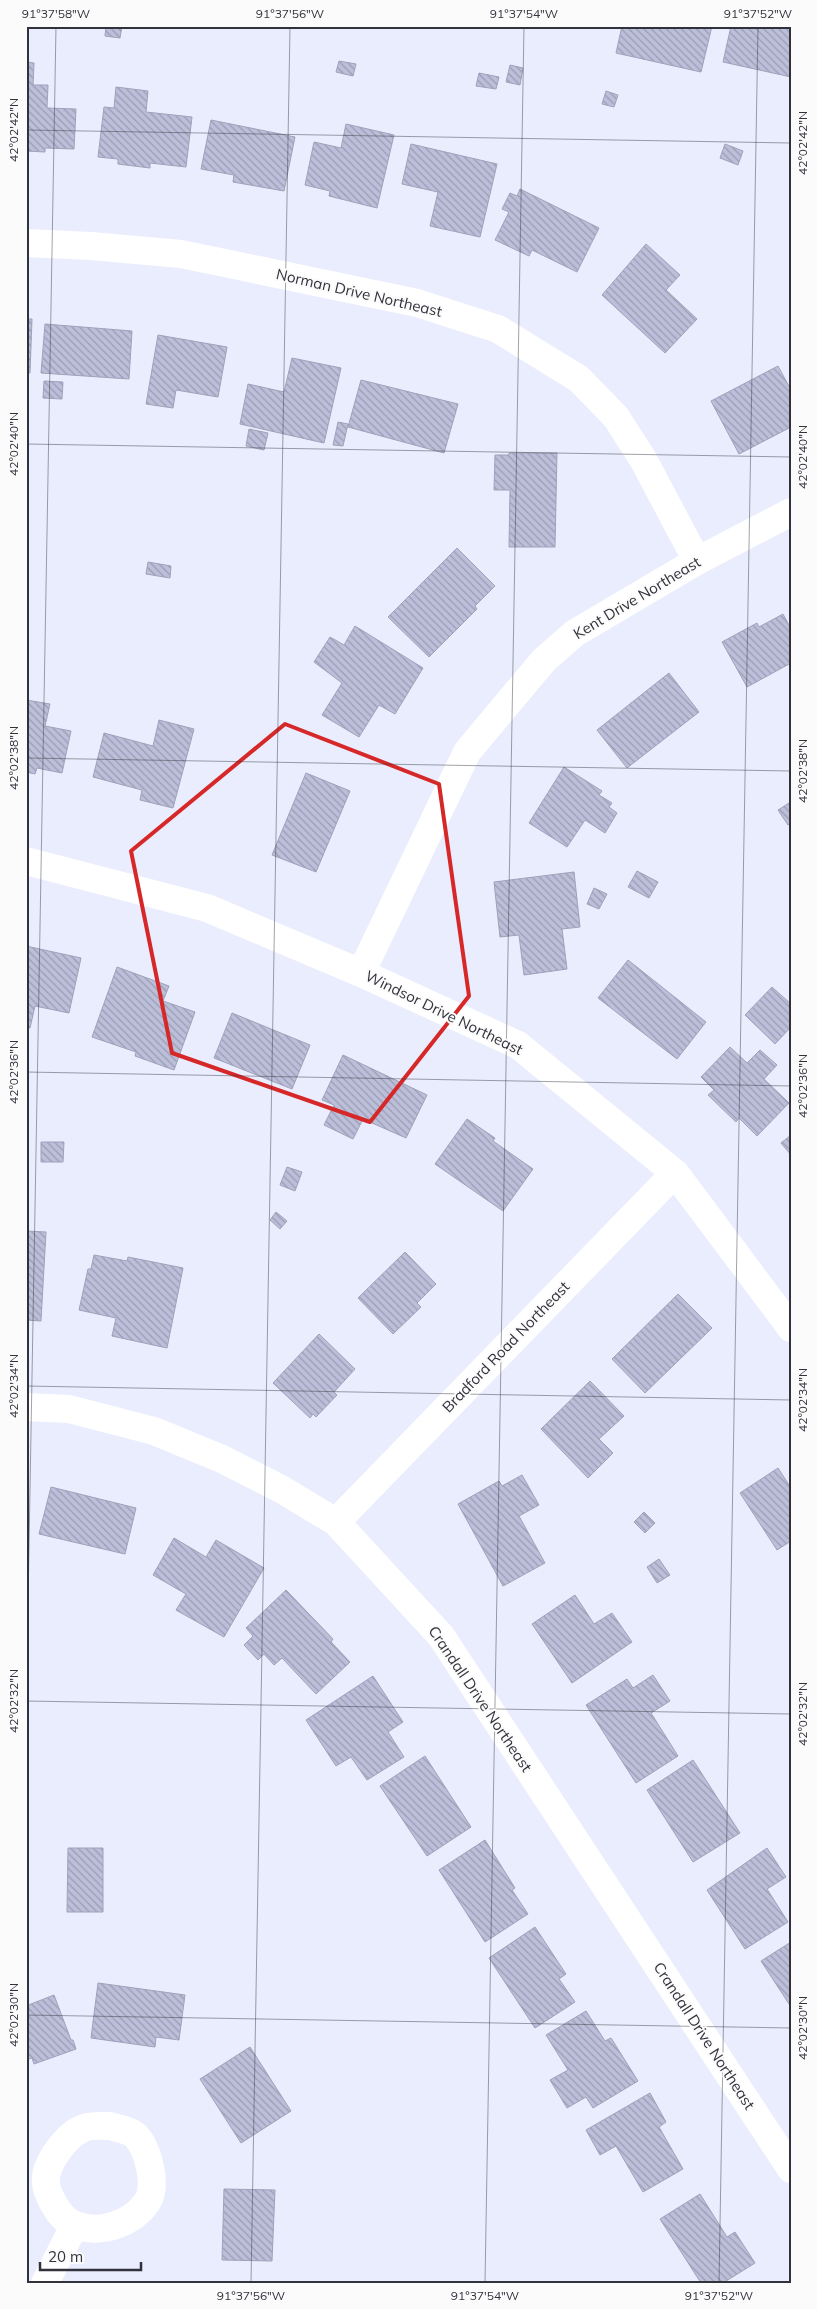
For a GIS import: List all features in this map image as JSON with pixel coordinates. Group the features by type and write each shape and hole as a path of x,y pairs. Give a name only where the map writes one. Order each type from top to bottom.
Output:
{"street":[{"name":"Norman Drive Northeast","path":"26,243 91,246 181,254 417,304 498,329 579,379 616,417 644,461 697,561"},
{"name":"Kent Drive Northeast","path":"361,973 467,752 544,660 575,632 697,561 791,512"},
{"name":"Windsor Drive Northeast","path":"26,861 207,908 361,973 518,1045 675,1173 791,1328"},
{"name":"Bradford Road Northeast","path":"336,1522 675,1173"},
{"name":"Crandall Drive Northeast","path":"26,1407 69,1409 154,1431 222,1459 281,1489 336,1522 441,1636 791,2169"},
{"path":"45,2283 74,2226"}],"highlighted area":[{"path":"285,724 439,784 469,996 370,1122 172,1053 131,851"}],"building":[{"path":"106,26 122,26 120,38 105,36"},
{"path":"622,26 712,26 701,72 616,53"},
{"path":"731,26 791,26 791,77 723,62"},
{"path":"339,61 356,64 353,76 336,72"},
{"path":"26,62 34,63 33,85 48,85 47,108 76,109 74,149 45,148 45,152 26,151"},
{"path":"510,65 523,68 520,85 506,82"},
{"path":"479,73 499,77 496,89 476,86"},
{"path":"116,87 148,91 146,112 192,117 186,167 150,163 150,168 118,164 118,159 98,157 104,107 114,108"},
{"path":"606,91 618,95 614,107 602,104"},
{"path":"211,120 295,137 284,191 233,182 234,175 201,169"},
{"path":"346,124 394,135 377,208 329,196 330,191 305,185 314,142 341,148"},
{"path":"411,144 497,164 480,237 430,226 438,192 402,184"},
{"path":"725,144 743,151 738,165 720,158"},
{"path":"520,189 599,228 577,272 532,250 529,256 495,240 509,212 502,209 510,193 517,196"},
{"path":"646,244 680,275 666,290 697,319 665,353 602,295"},
{"path":"26,319 32,319 30,373 26,373"},
{"path":"45,324 132,331 129,379 41,373"},
{"path":"158,335 227,347 218,397 176,390 173,408 146,404"},
{"path":"292,358 341,368 324,443 240,424 248,384 284,392"},
{"path":"778,366 791,390 791,427 739,454 711,401"},
{"path":"361,380 458,404 444,453 348,427"},
{"path":"44,381 63,382 62,399 43,398"},
{"path":"338,422 348,424 343,446 333,445"},
{"path":"249,429 268,433 264,450 246,446"},
{"path":"509,453 557,453 555,547 509,547 510,490 494,490 495,455 509,455"},
{"path":"457,548 495,586 475,606 477,609 429,657 388,617"},
{"path":"148,562 171,566 170,578 146,574"},
{"path":"783,614 791,629 791,663 747,687 722,642 757,623 759,627"},
{"path":"355,626 423,668 395,714 379,705 359,737 322,715 342,683 314,662 330,637 344,645"},
{"path":"669,673 699,712 627,768 597,730"},
{"path":"26,700 50,704 45,726 71,731 62,773 37,768 35,774 26,772"},
{"path":"159,720 194,729 173,808 140,800 142,790 93,777 104,733 153,746"},
{"path":"564,767 602,791 599,795 612,803 609,807 617,813 605,833 585,820 567,847 529,823"},
{"path":"306,773 350,791 316,872 272,855"},
{"path":"789,803 791,823 788,825 778,810"},
{"path":"637,871 658,882 649,898 628,887"},
{"path":"574,872 580,927 562,929 567,969 524,975 519,935 500,937 494,882"},
{"path":"594,888 607,894 599,909 587,904"},
{"path":"26,946 81,958 69,1013 35,1006 30,1028 26,1027"},
{"path":"628,960 706,1022 677,1059 598,998"},
{"path":"117,967 169,986 163,1001 195,1012 174,1070 135,1056 136,1052 92,1037"},
{"path":"772,987 791,1004 791,1027 775,1044 745,1015"},
{"path":"232,1013 310,1045 292,1089 214,1058"},
{"path":"730,1047 747,1063 760,1050 777,1065 764,1079 789,1103 757,1136 739,1118 736,1122 708,1095 714,1090 701,1077"},
{"path":"343,1055 427,1095 406,1138 363,1119 353,1139 324,1125 334,1105 322,1100"},
{"path":"467,1119 495,1138 493,1141 533,1169 503,1211 435,1164"},
{"path":"791,1135 791,1155 781,1143"},
{"path":"41,1142 64,1142 63,1162 41,1162"},
{"path":"287,1167 302,1172 295,1191 280,1185"},
{"path":"276,1212 287,1221 280,1229 270,1220"},
{"path":"26,1231 46,1232 41,1321 26,1320"},
{"path":"405,1252 436,1284 417,1303 421,1307 393,1334 358,1298"},
{"path":"94,1255 127,1261 128,1257 183,1268 167,1348 112,1336 116,1318 79,1310 88,1269 91,1269"},
{"path":"678,1294 712,1328 645,1393 612,1359"},
{"path":"319,1334 355,1369 334,1392 337,1395 316,1417 313,1414 310,1418 273,1383"},
{"path":"590,1381 624,1416 599,1439 613,1453 588,1478 541,1429"},
{"path":"778,1468 791,1488 791,1541 777,1550 740,1493"},
{"path":"522,1475 539,1505 519,1516 545,1563 503,1586 458,1504 499,1481 502,1486"},
{"path":"51,1487 136,1508 125,1554 39,1534"},
{"path":"644,1512 655,1523 645,1533 634,1522"},
{"path":"174,1538 206,1557 216,1540 264,1568 224,1637 176,1610 186,1594 153,1575"},
{"path":"659,1559 670,1575 657,1583 647,1567"},
{"path":"286,1590 333,1639 331,1642 350,1662 316,1694 282,1658 274,1665 264,1654 258,1660 244,1645 253,1636 246,1628"},
{"path":"575,1595 594,1624 612,1613 632,1642 572,1683 532,1624"},
{"path":"653,1675 670,1701 651,1713 678,1756 636,1783 586,1705 627,1679 633,1688"},
{"path":"373,1676 403,1722 388,1732 404,1757 367,1780 351,1757 336,1766 306,1720"},
{"path":"425,1756 471,1827 427,1856 380,1786"},
{"path":"693,1760 740,1833 693,1862 647,1790"},
{"path":"485,1840 515,1888 512,1890 528,1914 485,1942 439,1870"},
{"path":"68,1848 103,1848 103,1912 67,1912"},
{"path":"767,1848 786,1877 767,1889 788,1922 745,1949 707,1890"},
{"path":"535,1927 566,1974 559,1979 575,2002 535,2028 489,1958"},
{"path":"791,1942 791,2007 761,1961"},
{"path":"98,1983 185,1995 179,2040 156,2037 155,2047 91,2038"},
{"path":"54,1995 76,2049 34,2064 32,2058 26,2060 26,2006"},
{"path":"586,2011 605,2041 611,2038 638,2081 593,2108 586,2097 567,2108 550,2080 568,2070 546,2035"},
{"path":"250,2047 291,2111 241,2143 200,2079"},
{"path":"650,2093 666,2122 659,2127 683,2169 643,2192 616,2146 600,2155 586,2130"},
{"path":"224,2189 275,2190 272,2261 222,2260"},
{"path":"700,2194 727,2237 735,2232 755,2263 723,2283 701,2283 660,2219"}]}
